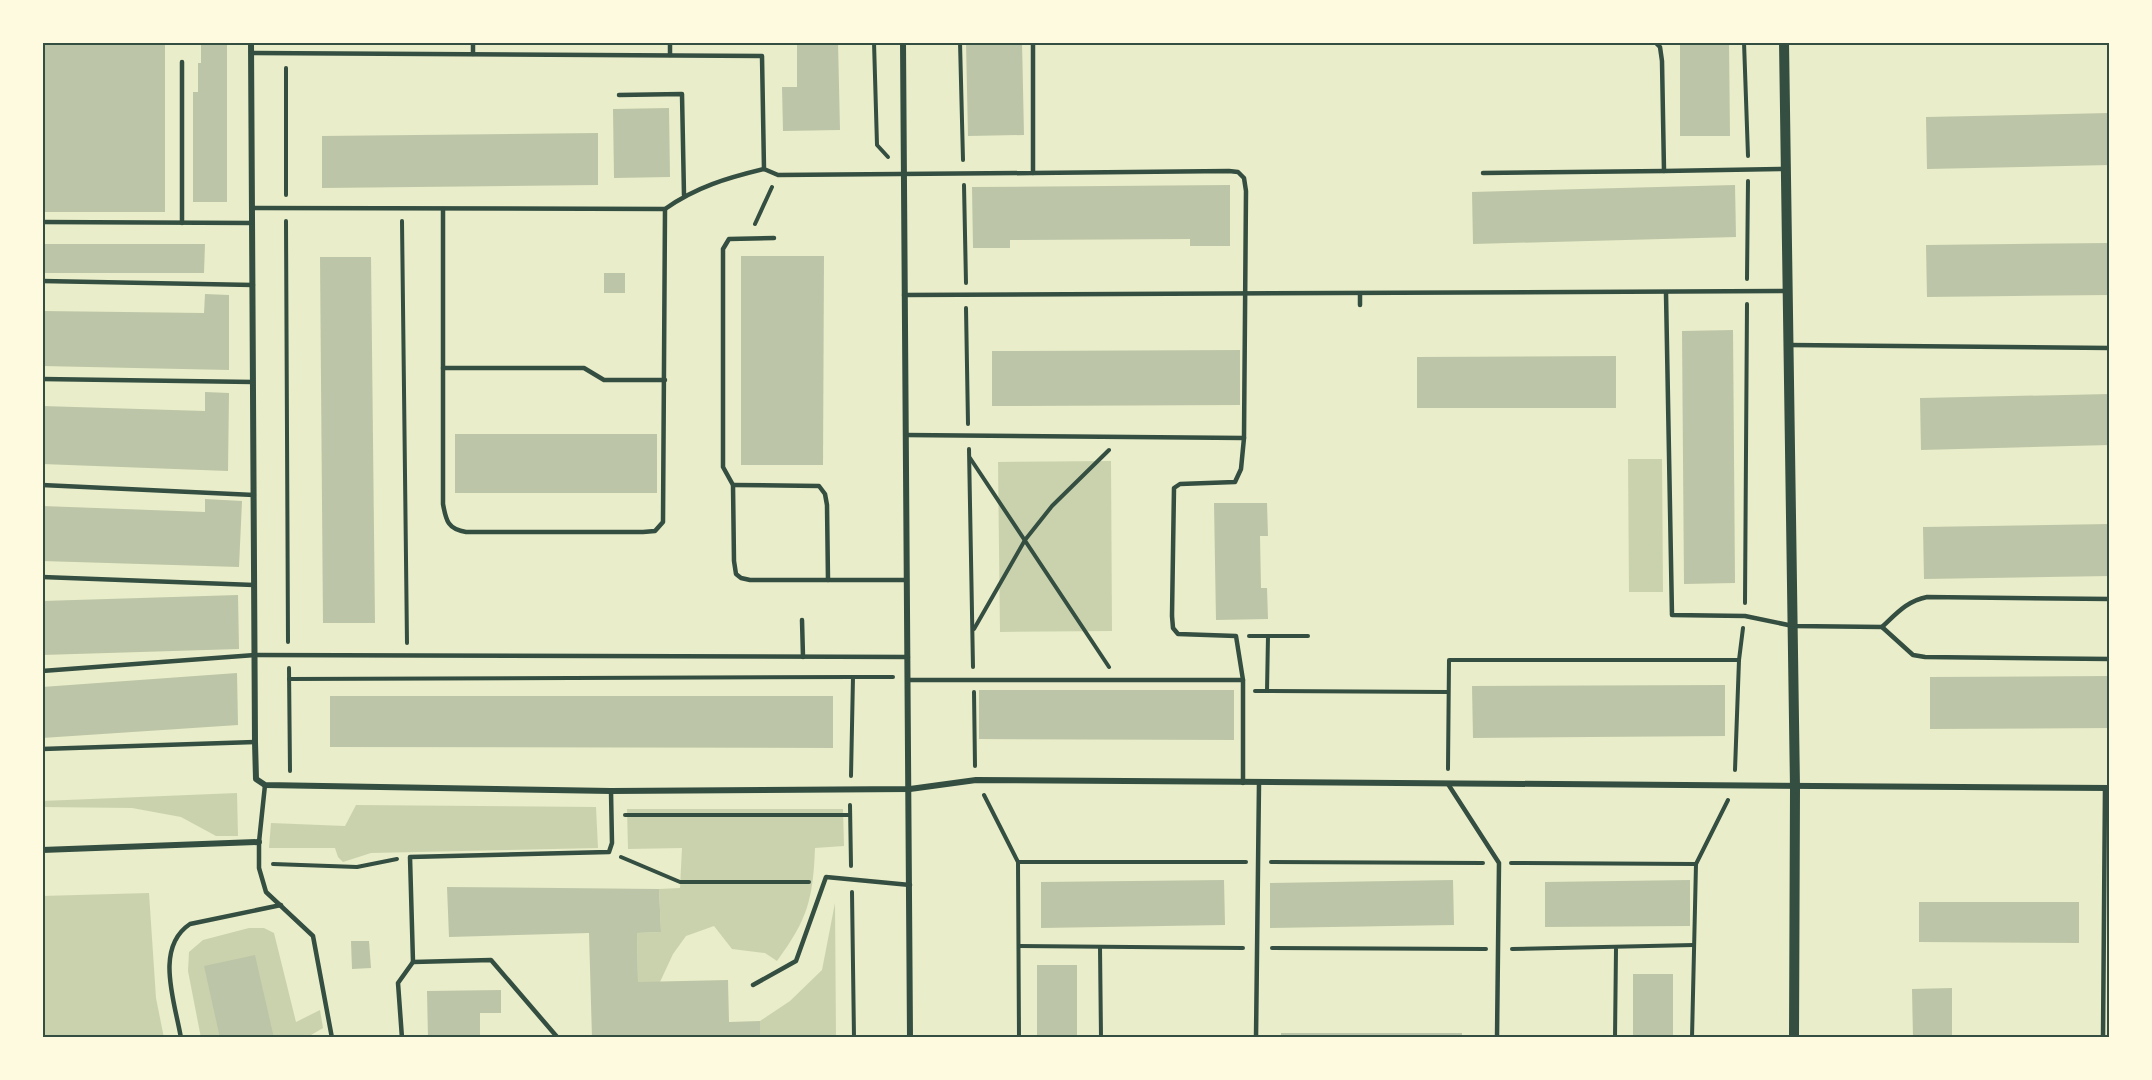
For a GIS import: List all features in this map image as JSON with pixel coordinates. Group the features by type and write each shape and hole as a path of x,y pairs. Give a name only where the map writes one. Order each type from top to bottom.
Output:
{"street":[{"path":"251,42 255,742 256,779 265,785 611,791 910,789 976,780 1734,788 2107,788"},
{"path":"903,42 910,789 909,1038"},
{"path":"1784,42 1795,788 1794,1038"},
{"path":"42,850 259,842"}],"lane":[{"path":"473,42 473,54"},
{"path":"670,42 670,55"},
{"path":"1033,42 1033,173"},
{"path":"1181,42 1467,42"},
{"path":"1655,42 1660,47 1662,61 1664,171"},
{"path":"251,53 762,56 764,169"},
{"path":"182,62 182,223"},
{"path":"619,95 682,94 684,195"},
{"path":"252,208 665,209 684,195 715,181 764,169 777,175 1238,172 1244,178 1246,191 1244,438 1239,478 1235,482 1180,484 1174,489 1172,496 1173,628 1178,634 1187,636 1236,636 1243,680 1243,783"},
{"path":"1483,173 1787,169"},
{"path":"443,209 443,504 447,523 454,530 466,532 656,531 663,522 665,507 665,209"},
{"path":"42,222 252,223"},
{"path":"774,238 729,239 723,249 723,467 733,485 736,574 750,580 907,580"},
{"path":"42,281 253,285"},
{"path":"904,295 1747,293 1788,291"},
{"path":"1666,293 1672,615 1745,616 1793,626 1882,627 1913,655 1925,657 2110,659"},
{"path":"1360,294 1360,305"},
{"path":"1789,345 2110,348"},
{"path":"443,368 584,368 604,380 665,380"},
{"path":"42,379 253,382"},
{"path":"906,435 1244,438"},
{"path":"42,485 254,495"},
{"path":"733,485 819,486 825,494 827,505 828,580"},
{"path":"42,577 254,585"},
{"path":"1882,627 1904,606 1914,600 1927,597 2110,599"},
{"path":"802,620 803,657"},
{"path":"42,670 255,655 908,657"},
{"path":"908,678 1243,680"},
{"path":"42,749 255,742"},
{"path":"1256,1038 1259,783"},
{"path":"1448,784 1499,863 1497,1038"},
{"path":"265,785 259,842 259,868 266,892 313,936 332,1038"},
{"path":"2103,1038 2107,788"},
{"path":"402,1038 398,983 413,962 410,857 609,852 612,843 611,791"},
{"path":"753,986 796,961 826,877 910,885"},
{"path":"181,1038 170,972 170,952 179,932 190,924 281,905"},
{"path":"413,962 491,960 558,1038"}],"path":[{"path":"874,42 878,145 904,175"},
{"path":"960,42 976,780 1018,862 1019,1038"},
{"path":"1692,1038 1696,864 1734,788 1738,660 1745,616 1748,170 1744,42"},
{"path":"286,53 288,655 291,787"},
{"path":"759,217 777,175"},
{"path":"402,209 407,655"},
{"path":"973,631 1025,540 1052,506 1123,437"},
{"path":"969,456 1118,680"},
{"path":"1236,636 1308,636"},
{"path":"1267,691 1268,636"},
{"path":"1448,784 1449,660 1738,660"},
{"path":"853,677 849,815 854,1038"},
{"path":"289,679 908,678"},
{"path":"1242,691 1448,692"},
{"path":"612,815 849,815"},
{"path":"259,842 274,864 357,867 410,857"},
{"path":"609,852 680,882 814,882 826,877"},
{"path":"1018,862 1696,864"},
{"path":"1019,946 1498,950 1694,945"},
{"path":"1100,947 1101,1038"},
{"path":"1615,1038 1616,948"}],"green space":[{"path":"1628,459 1662,459 1663,592 1629,592"},
{"path":"1111,461 1112,631 1000,632 998,462"},
{"path":"237,793 238,836 216,836 181,817 132,808 42,807 42,801"},
{"path":"356,805 596,807 598,848 371,853 343,862 338,857 335,848 269,848 271,823 345,826"},
{"path":"627,809 843,809 844,846 815,848 813,881 807,908 796,933 777,961 765,953 732,949 714,926 686,936 673,954 660,982 638,982 637,933 661,932 659,889 680,888 682,848 628,849"},
{"path":"149,893 156,998 164,1038 42,1038 42,896"},
{"path":"835,903 836,1038 760,1038 760,1021 790,1001 822,970"},
{"path":"249,928 264,928 274,933 296,1022 320,1010 323,1028 306,1038 201,1038 188,971 189,952 203,940"}],"building":[{"path":"42,42 165,42 165,212 42,212"},
{"path":"201,42 227,42 227,202 193,202 193,92 198,92"},
{"path":"797,42 838,42 840,130 783,131 782,87 797,87"},
{"path":"966,42 1022,42 1024,135 968,136"},
{"path":"1680,42 1729,42 1730,136 1680,136"},
{"path":"669,108 670,177 614,178 613,109"},
{"path":"2110,113 2110,165 1927,169 1926,117"},
{"path":"598,133 598,185 322,188 322,136"},
{"path":"1230,185 1230,246 1190,246 1190,239 1010,240 1010,248 973,248 972,187"},
{"path":"1735,185 1736,237 1473,244 1472,192"},
{"path":"2110,243 2110,295 1927,297 1926,245"},
{"path":"42,244 205,244 204,273 42,273"},
{"path":"741,256 824,256 823,465 741,465"},
{"path":"320,257 371,257 375,623 323,623"},
{"path":"604,273 625,273 625,293 604,293"},
{"path":"205,294 229,295 229,370 42,366 42,311 204,313"},
{"path":"1733,330 1735,583 1684,584 1682,331"},
{"path":"1240,350 1240,405 992,406 992,351"},
{"path":"1616,356 1616,408 1417,408 1417,357"},
{"path":"205,392 229,393 228,471 42,464 42,406 205,411"},
{"path":"2110,394 2110,445 1921,450 1920,398"},
{"path":"455,434 657,434 657,493 455,493"},
{"path":"205,499 242,501 239,567 42,561 42,506 205,512"},
{"path":"1214,503 1267,503 1268,536 1260,536 1261,588 1267,588 1268,619 1216,620"},
{"path":"2110,524 2110,576 1924,579 1923,527"},
{"path":"238,595 239,649 42,655 42,601"},
{"path":"237,673 238,725 42,738 42,687"},
{"path":"2110,676 2110,728 1930,729 1930,677"},
{"path":"1725,685 1725,736 1473,738 1472,686"},
{"path":"979,690 1234,690 1234,740 979,739"},
{"path":"330,696 833,696 833,748 330,747"},
{"path":"1224,880 1225,925 1041,928 1041,882"},
{"path":"1453,880 1454,925 1270,928 1270,883"},
{"path":"1690,880 1690,926 1545,927 1545,882"},
{"path":"447,887 659,889 661,932 637,933 638,982 728,980 729,1022 760,1021 760,1038 592,1038 589,933 449,937"},
{"path":"1919,902 2079,902 2079,943 1919,942"},
{"path":"351,941 369,941 371,968 352,969"},
{"path":"255,955 274,1038 220,1038 204,966"},
{"path":"1037,965 1077,965 1077,1038 1037,1038"},
{"path":"1633,974 1673,974 1673,1038 1633,1038"},
{"path":"1952,988 1952,1038 1913,1038 1912,989"},
{"path":"501,990 501,1013 480,1013 480,1038 428,1038 427,991"},
{"path":"1281,1033 1462,1033 1462,1038 1281,1038"}]}
